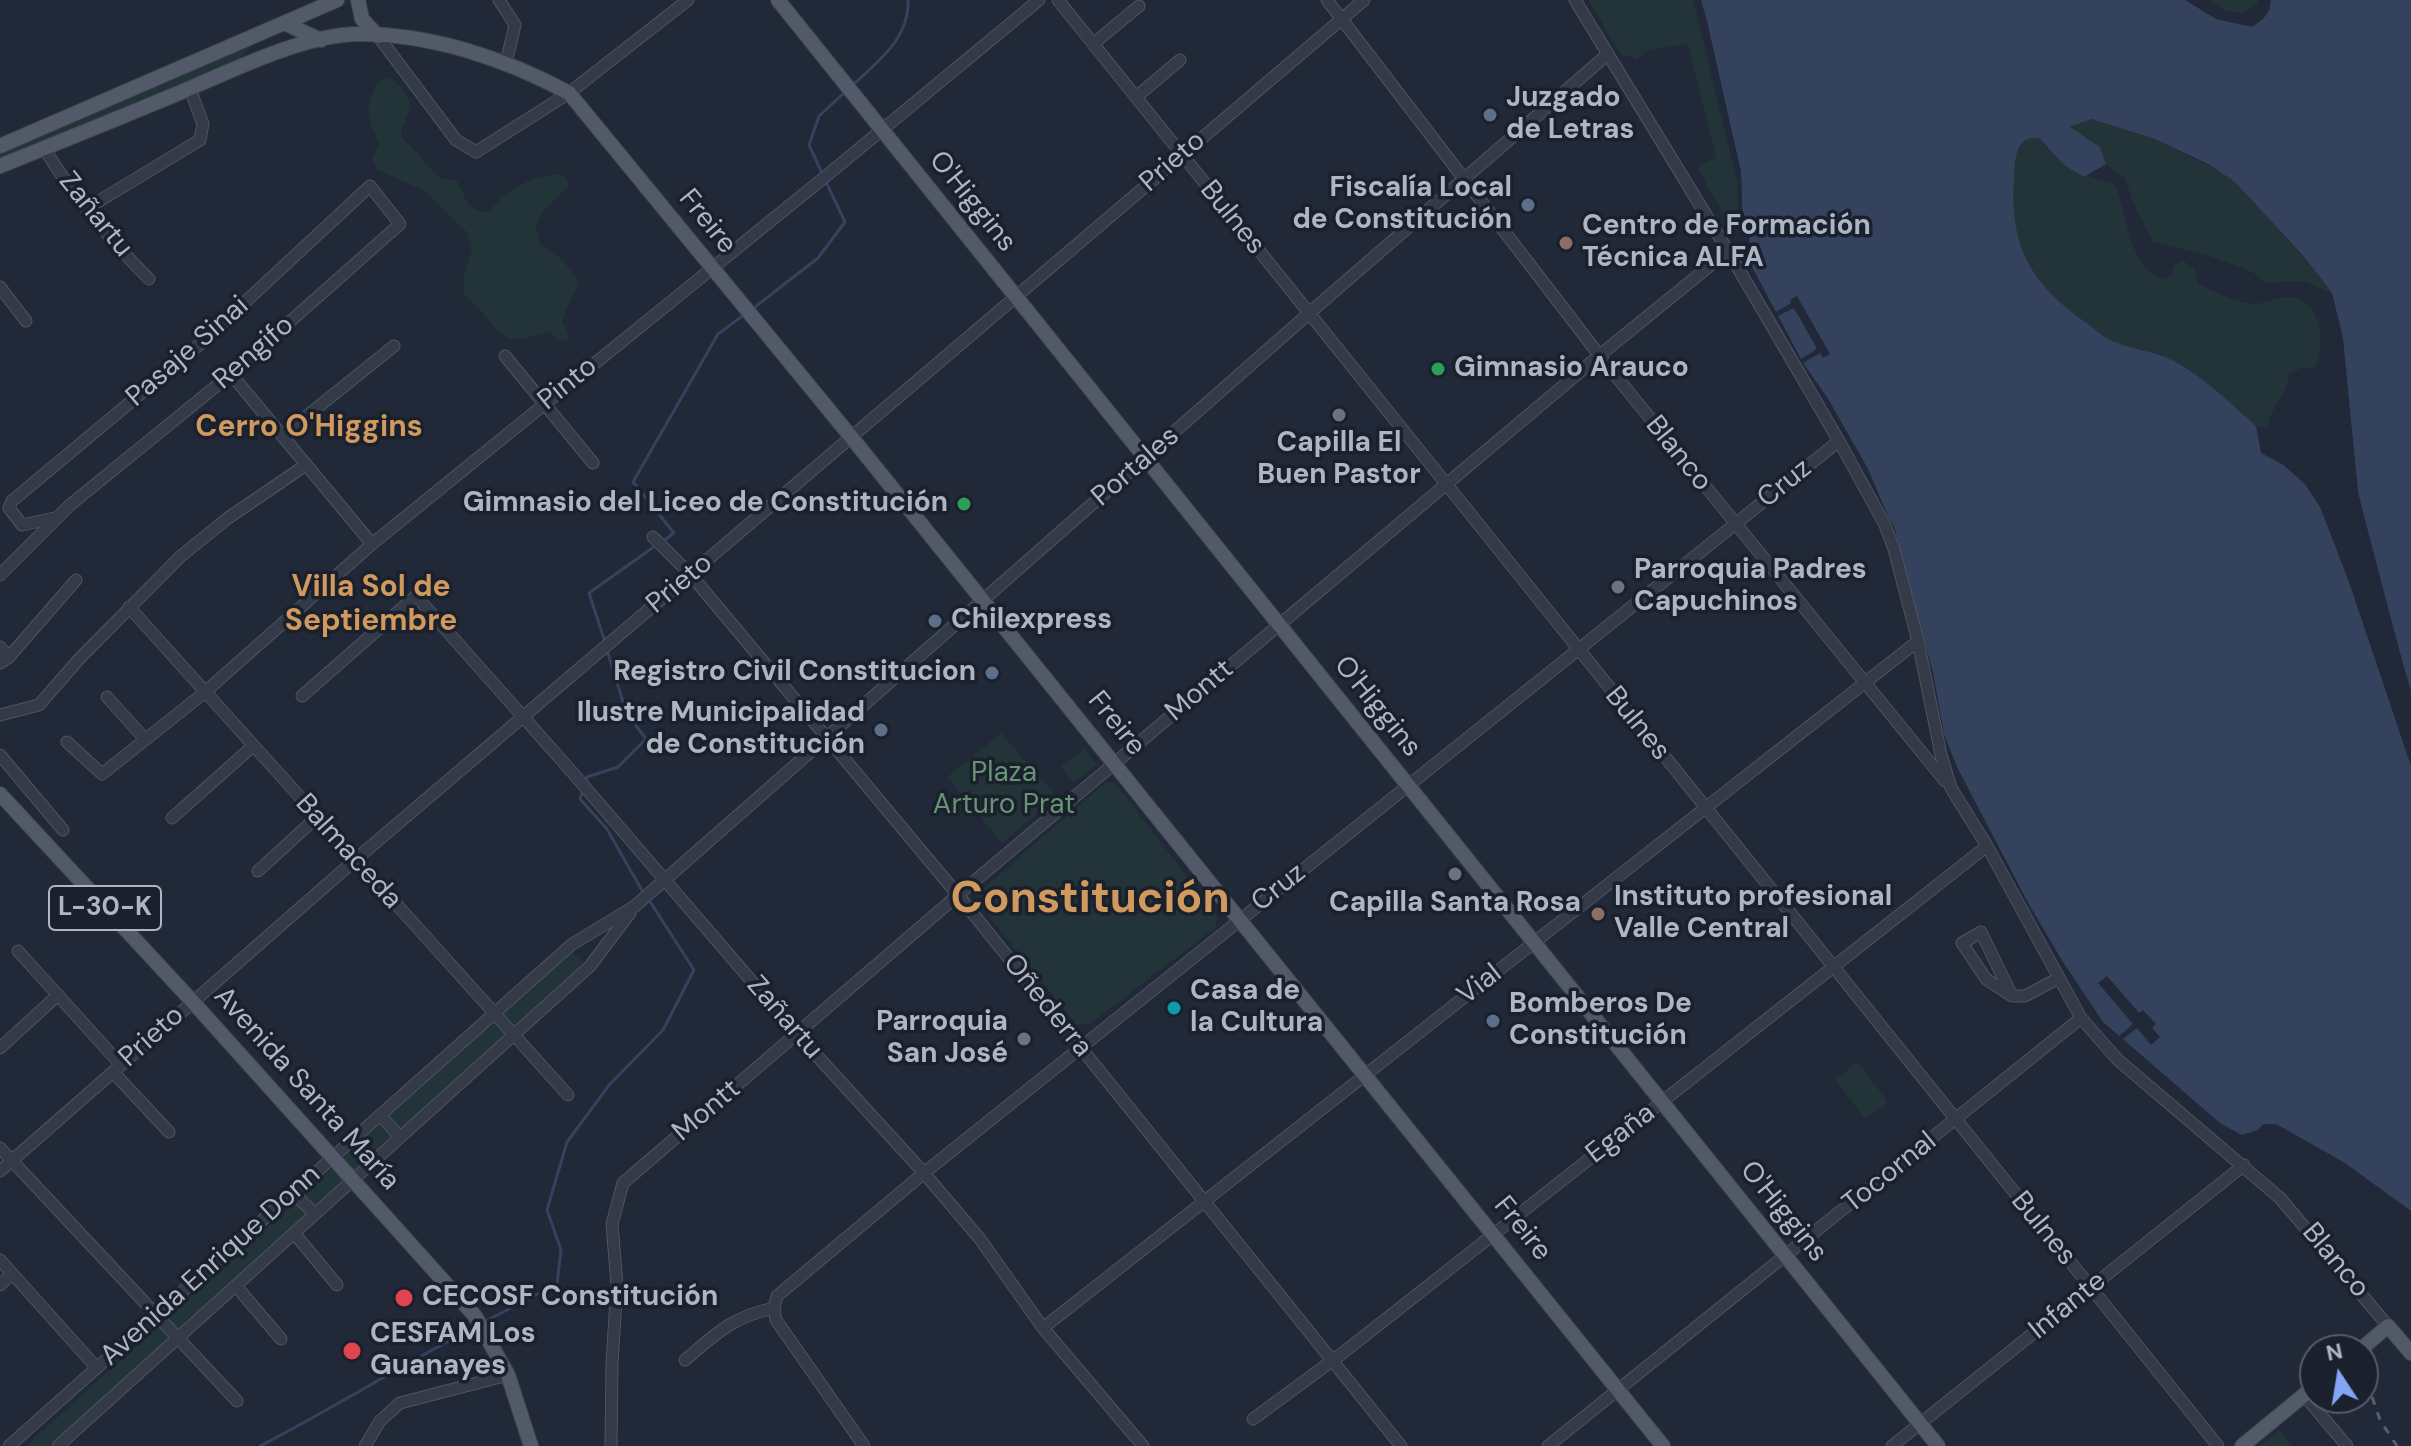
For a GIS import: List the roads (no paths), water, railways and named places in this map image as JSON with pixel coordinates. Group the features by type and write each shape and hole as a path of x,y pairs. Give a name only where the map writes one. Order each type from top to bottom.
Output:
{"main road":[{"path":"0,146 337,0"},
{"path":"358,0 362,19 378,36"},
{"name":"O'Higgins","path":"778,0 1938,1446"},
{"path":"284,23 321,40"},
{"path":"244,66 259,34"},
{"name":"Freire","path":"0,166 244,66 321,40 358,34 428,42 506,63 569,93 984,601 1663,1446"},
{"path":"68,116 77,135"},
{"name":"Avenida Santa María","path":"0,794 192,1001 475,1316 508,1375 531,1446"},
{"path":"2379,1334 2388,1326 2411,1353"},
{"path":"2242,1446 2299,1400"}],"street":[{"path":"499,0 515,25 506,63"},
{"path":"378,36 456,140 476,152 569,93 688,0"},
{"name":"Pinto","path":"67,742 102,774 204,693 372,544 1039,0"},
{"name":"Bulnes","path":"1058,0 2218,1446"},
{"name":"Blanco","path":"1327,0 1600,355 1951,788 1987,846 2081,1018 2118,1060 2280,1198 2388,1326"},
{"name":"Prieto","path":"0,1171 355,860 1364,0"},
{"path":"1575,0 1728,251 1839,441 1890,538 1918,641 1941,755 1951,788"},
{"path":"1093,44 1139,6"},
{"name":"Portales","path":"661,883 1608,54"},
{"path":"1136,97 1180,60"},
{"path":"86,209 200,140 203,124 190,89"},
{"name":"Zañartu","path":"44,148 86,209 149,279"},
{"name":"Pasaje Sinai","path":"55,518 22,525 9,508 12,501 200,344 370,186 400,224"},
{"name":"Rengifo","path":"0,575 55,518 231,374 400,224"},
{"name":"Montt","path":"611,1446 617,1285 612,1224 623,1183 1114,763 1728,251"},
{"path":"0,287 26,321"},
{"path":"282,436 394,346"},
{"path":"505,356 593,463"},
{"path":"231,374 372,544"},
{"name":"Cruz","path":"774,1308 777,1296 924,1173 1839,441"},
{"path":"0,715 39,705 129,607 181,556 228,518 306,465"},
{"name":"Oñederra","path":"653,537 691,575 958,895 1401,1446"},
{"path":"4,660 76,580"},
{"name":"Zañartu","path":"302,696 416,596 572,772 661,883 924,1173 980,1239 1043,1328 1143,1446"},
{"name":"Balmaceda","path":"129,607 568,1095"},
{"name":"Vial","path":"1043,1328 1918,641"},
{"path":"0,647 4,660"},
{"path":"107,697 145,739"},
{"path":"172,818 253,746"},
{"path":"0,755 63,830"},
{"path":"258,871 317,817"},
{"name":"Egaña","path":"1253,1419 1333,1361 1987,846"},
{"name":"Avenida Enrique Donn","path":"9,1446 571,945 635,906 661,883"},
{"name":"Avenida Enrique Donn","path":"58,1446 590,966 635,906"},
{"path":"2012,996 1981,932 1962,943 1986,979 2012,996 2025,996 2057,979"},
{"path":"589,934 597,936 602,942 602,952"},
{"path":"18,951 58,995 169,1132"},
{"path":"0,1048 58,995"},
{"name":"Tocornal","path":"1548,1446 2081,1018"},
{"path":"380,1115 400,1137"},
{"path":"0,1148 237,1401"},
{"name":"Infante","path":"1892,1446 2244,1165"},
{"path":"293,1193 315,1214"},
{"path":"294,1233 337,1285"},
{"path":"0,1260 97,1368"},
{"path":"0,1285 12,1274"},
{"path":"236,1286 281,1339"},
{"path":"685,1360 745,1314 774,1308 776,1320 864,1446"},
{"path":"365,1446 380,1421 400,1403 508,1375"},
{"path":"2325,1414 2347,1446"}],"water":[{"path":"1701,0 2185,0 2216,19 2252,27 2265,16 2271,0 2411,0 2411,691 2358,493 2343,338 2332,293 2305,258 2235,182 2208,164 2155,139 2091,119 2070,127 2100,147 2106,164 2084,177 2064,165 2039,138 2031,138 2021,144 2016,156 2013,201 2015,223 2027,260 2050,292 2107,338 2174,361 2207,383 2256,426 2261,453 2282,464 2305,484 2320,507 2349,582 2411,766 2411,1211 2345,1163 2276,1124 2263,1124 2258,1130 2242,1135 2220,1123 2103,1022 2027,901 1957,767 1944,734 1933,673 1894,526 1868,469 1827,397 1803,363 1750,263 1749,229 1742,208 1741,172"}],"waterway":[{"path":"853,85 891,48 904,26 908,0"},
{"path":"822,173 809,145 819,116 844,93"},
{"path":"751,310 818,258 845,222 825,180"},
{"path":"662,542 674,533 633,482 718,334 745,314"},
{"path":"605,642 589,593 655,546"},
{"path":"585,783 587,777 618,767 646,739 626,712 607,650"},
{"path":"583,790 580,799 607,829 644,894"},
{"path":"484,1322 557,1284 561,1250 547,1210 567,1142 610,1084 663,1030 694,970 649,900"},
{"path":"260,1446 477,1326"}],"railway":[{"path":"2378,1414 2397,1446"}],"place":[{"name":"Juzgado de Letras","path":"1490,115"},
{"name":"Fiscalía Local de Constitución","path":"1528,205"},
{"name":"Centro de Formación Técnica ALFA","path":"1566,243"},
{"name":"Gimnasio Arauco","path":"1438,369"},
{"name":"Capilla El Buen Pastor","path":"1339,415"},
{"name":"Gimnasio del Liceo de Constitución","path":"964,504"},
{"name":"Parroquia Padres Capuchinos","path":"1618,587"},
{"name":"Chilexpress","path":"935,621"},
{"name":"Registro Civil Constitucion","path":"992,673"},
{"name":"Ilustre Municipalidad de Constitución","path":"881,730"},
{"name":"Capilla Santa Rosa","path":"1455,874"},
{"name":"Instituto profesional Valle Central","path":"1598,914"},
{"name":"Casa de la Cultura","path":"1174,1008"},
{"name":"Bomberos De Constitución","path":"1493,1021"},
{"name":"Parroquia San José","path":"1024,1039"},
{"name":"CECOSF Constitución","path":"404,1298"},
{"name":"CESFAM Los Guanayes","path":"352,1351"}],"district":[{"name":"Cerro O'Higgins","path":"309,428"},
{"name":"Villa Sol de Septiembre","path":"371,605"},
{"name":"Constitución","path":"1090,900"}],"park label":[{"name":"Plaza Arturo Prat","path":"1004,790"}]}
